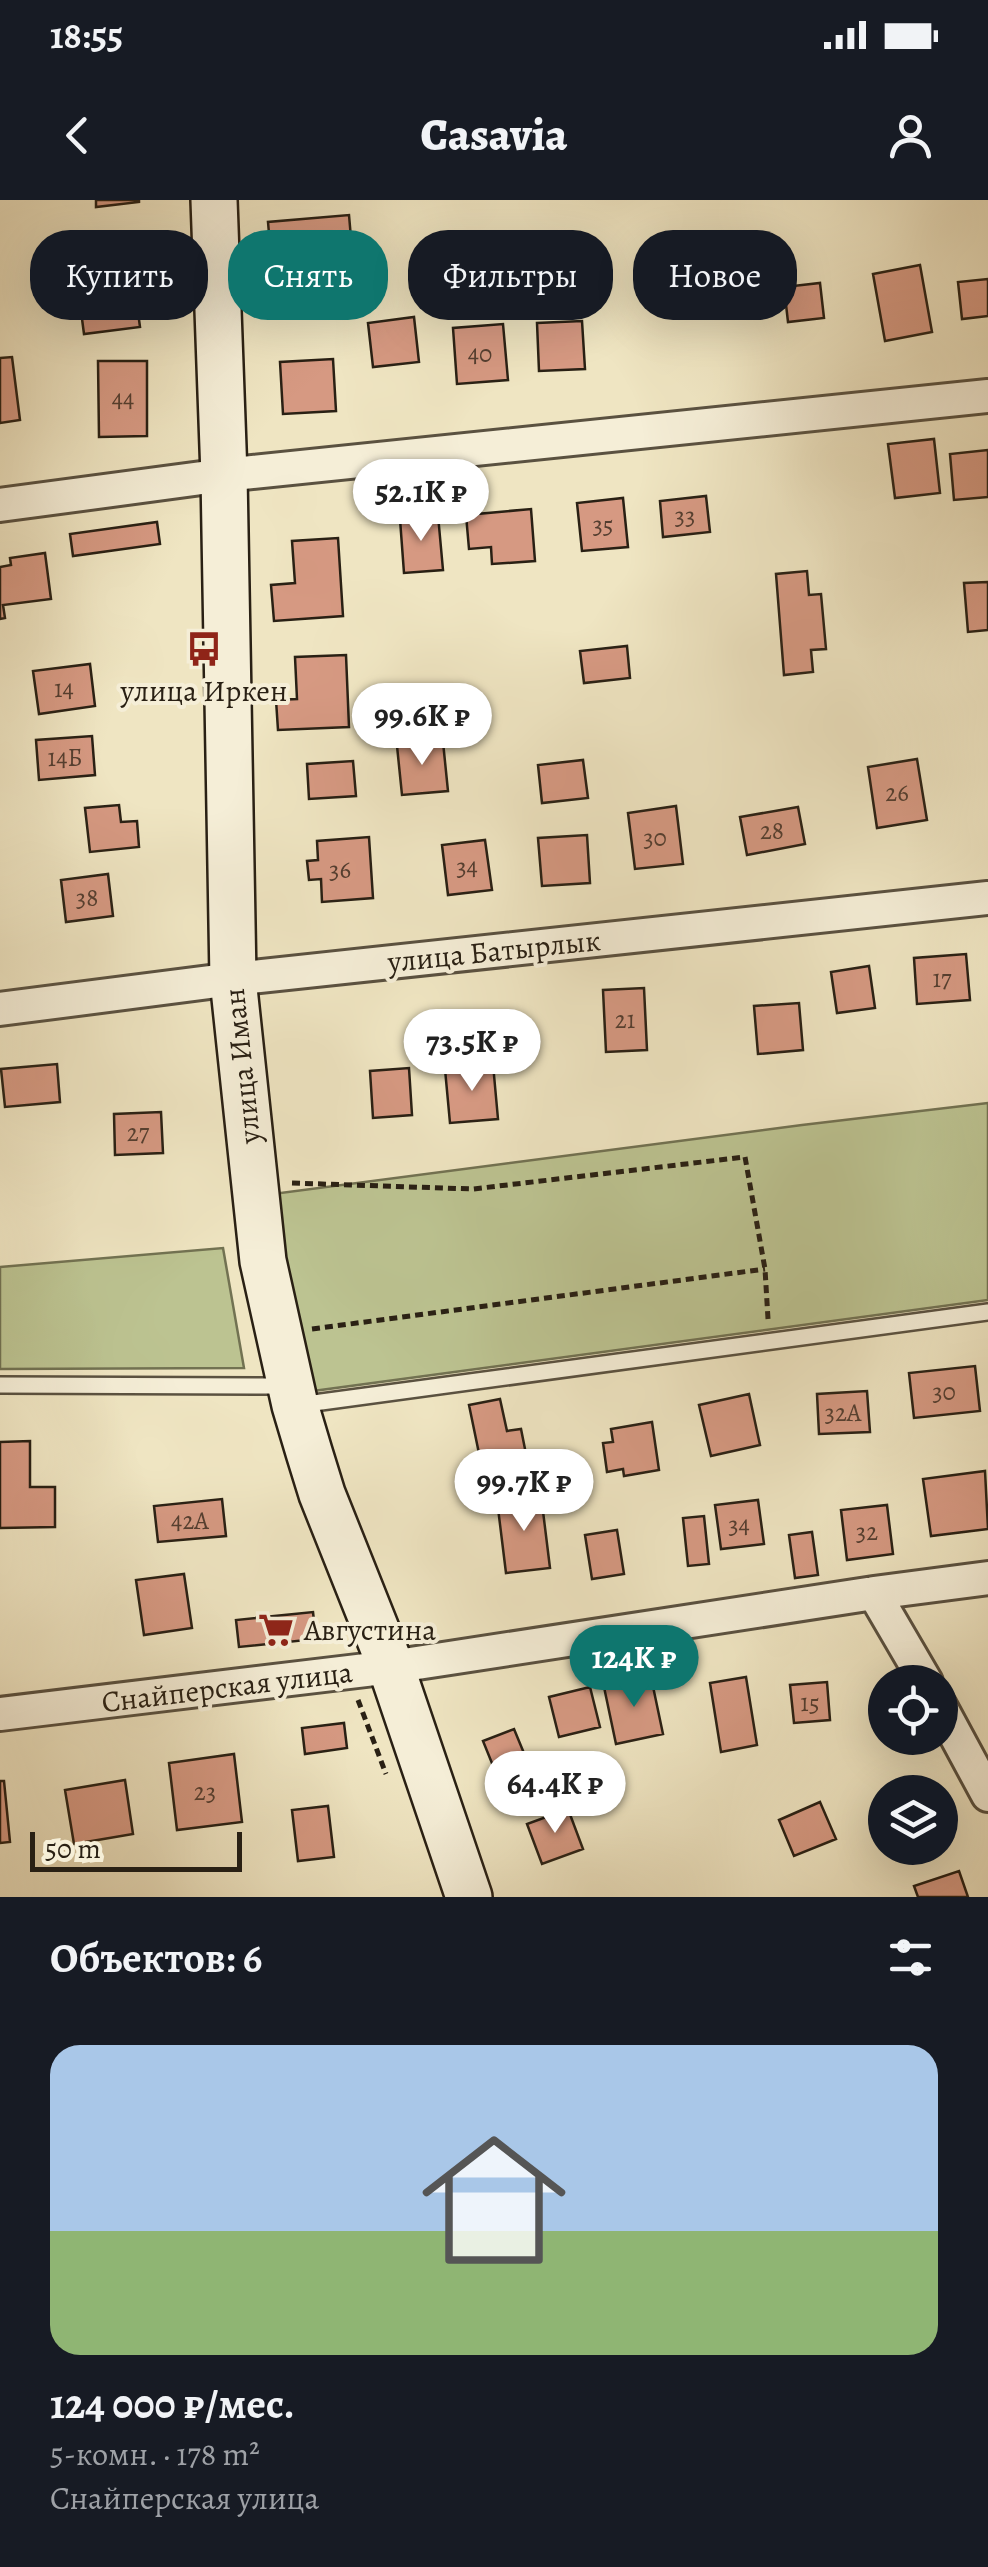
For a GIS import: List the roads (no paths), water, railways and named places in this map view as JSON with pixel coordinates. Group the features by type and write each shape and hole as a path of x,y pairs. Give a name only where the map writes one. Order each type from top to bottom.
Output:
{"street":[{"name":"улица Иман","path":"214,200 224,474 233,979 263,1261 293,1395 322,1494 391,1667 469,1897"},
{"path":"0,506 224,474 988,396"},
{"name":"улица Батырлык","path":"0,1009 233,979 988,898"},
{"name":"Снайперская улица","path":"0,1714 391,1667 988,1578"},
{"path":"874,1592 916,1665"},
{"path":"958,1739 988,1795"}],"lane":[{"path":"0,1385 293,1395 988,1312"}],"place":[{"name":"улица Иркен","path":"204,649"},
{"name":"Августина","path":"276,1630"}]}
